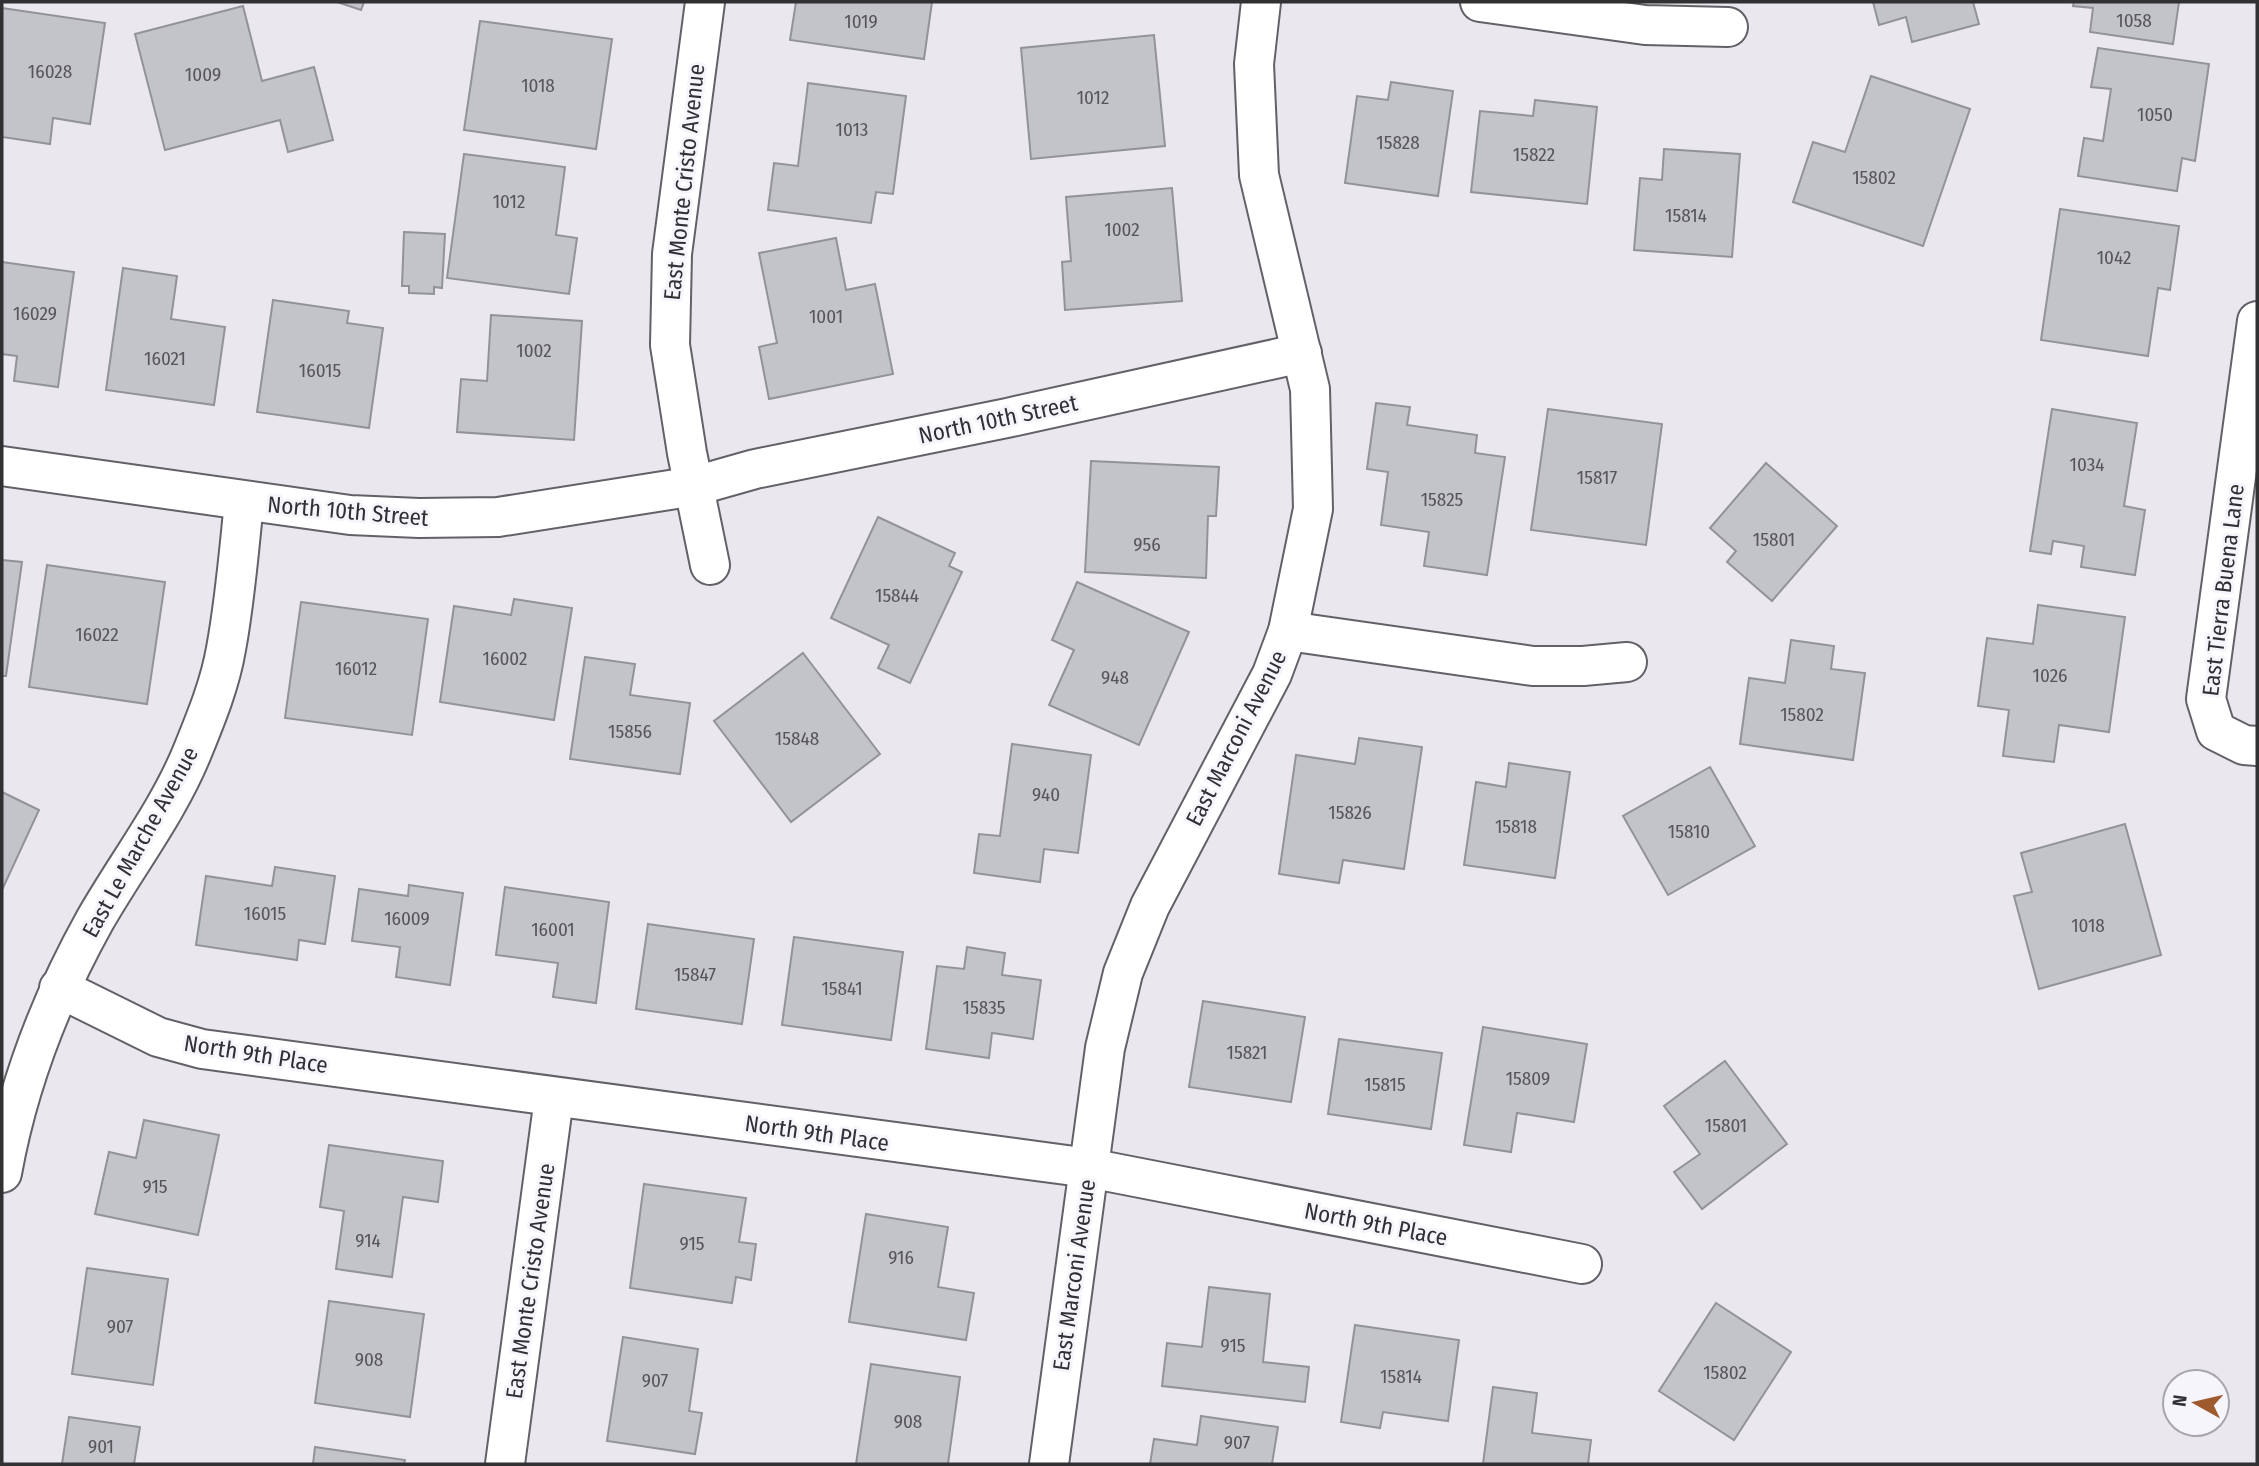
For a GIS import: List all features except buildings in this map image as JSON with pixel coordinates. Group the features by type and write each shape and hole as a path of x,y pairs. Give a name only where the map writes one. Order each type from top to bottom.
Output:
{"street":[{"name":"East Monte Cristo Avenue","path":"695,486 687,453 670,345 670,319 672,254 705,2"},
{"name":"East Marconi Avenue","path":"1049,1464 1105,1048 1124,973 1150,906 1272,674 1287,631 1313,509 1310,389 1259,175 1254,64 1261,2"},
{"path":"1480,2 1644,25 1728,27"},
{"name":"East Tierra Buena Lane","path":"2257,321 2206,699 2216,730 2245,745 2257,746"},
{"name":"North 10th Street","path":"2,466 350,515 498,517 695,486 755,469 994,421 1302,353"},
{"path":"695,486 710,565"},
{"name":"East Le Marche Avenue","path":"2,1173 26,1077 59,988 96,918 143,845 186,765 211,704 226,651 244,502"},
{"path":"1287,631 1533,666 1583,666 1627,662"},
{"name":"North 9th Place","path":"59,988 158,1037 202,1049 1089,1168 1583,1264"},
{"name":"East Monte Cristo Avenue","path":"505,1464 554,1098"}]}
